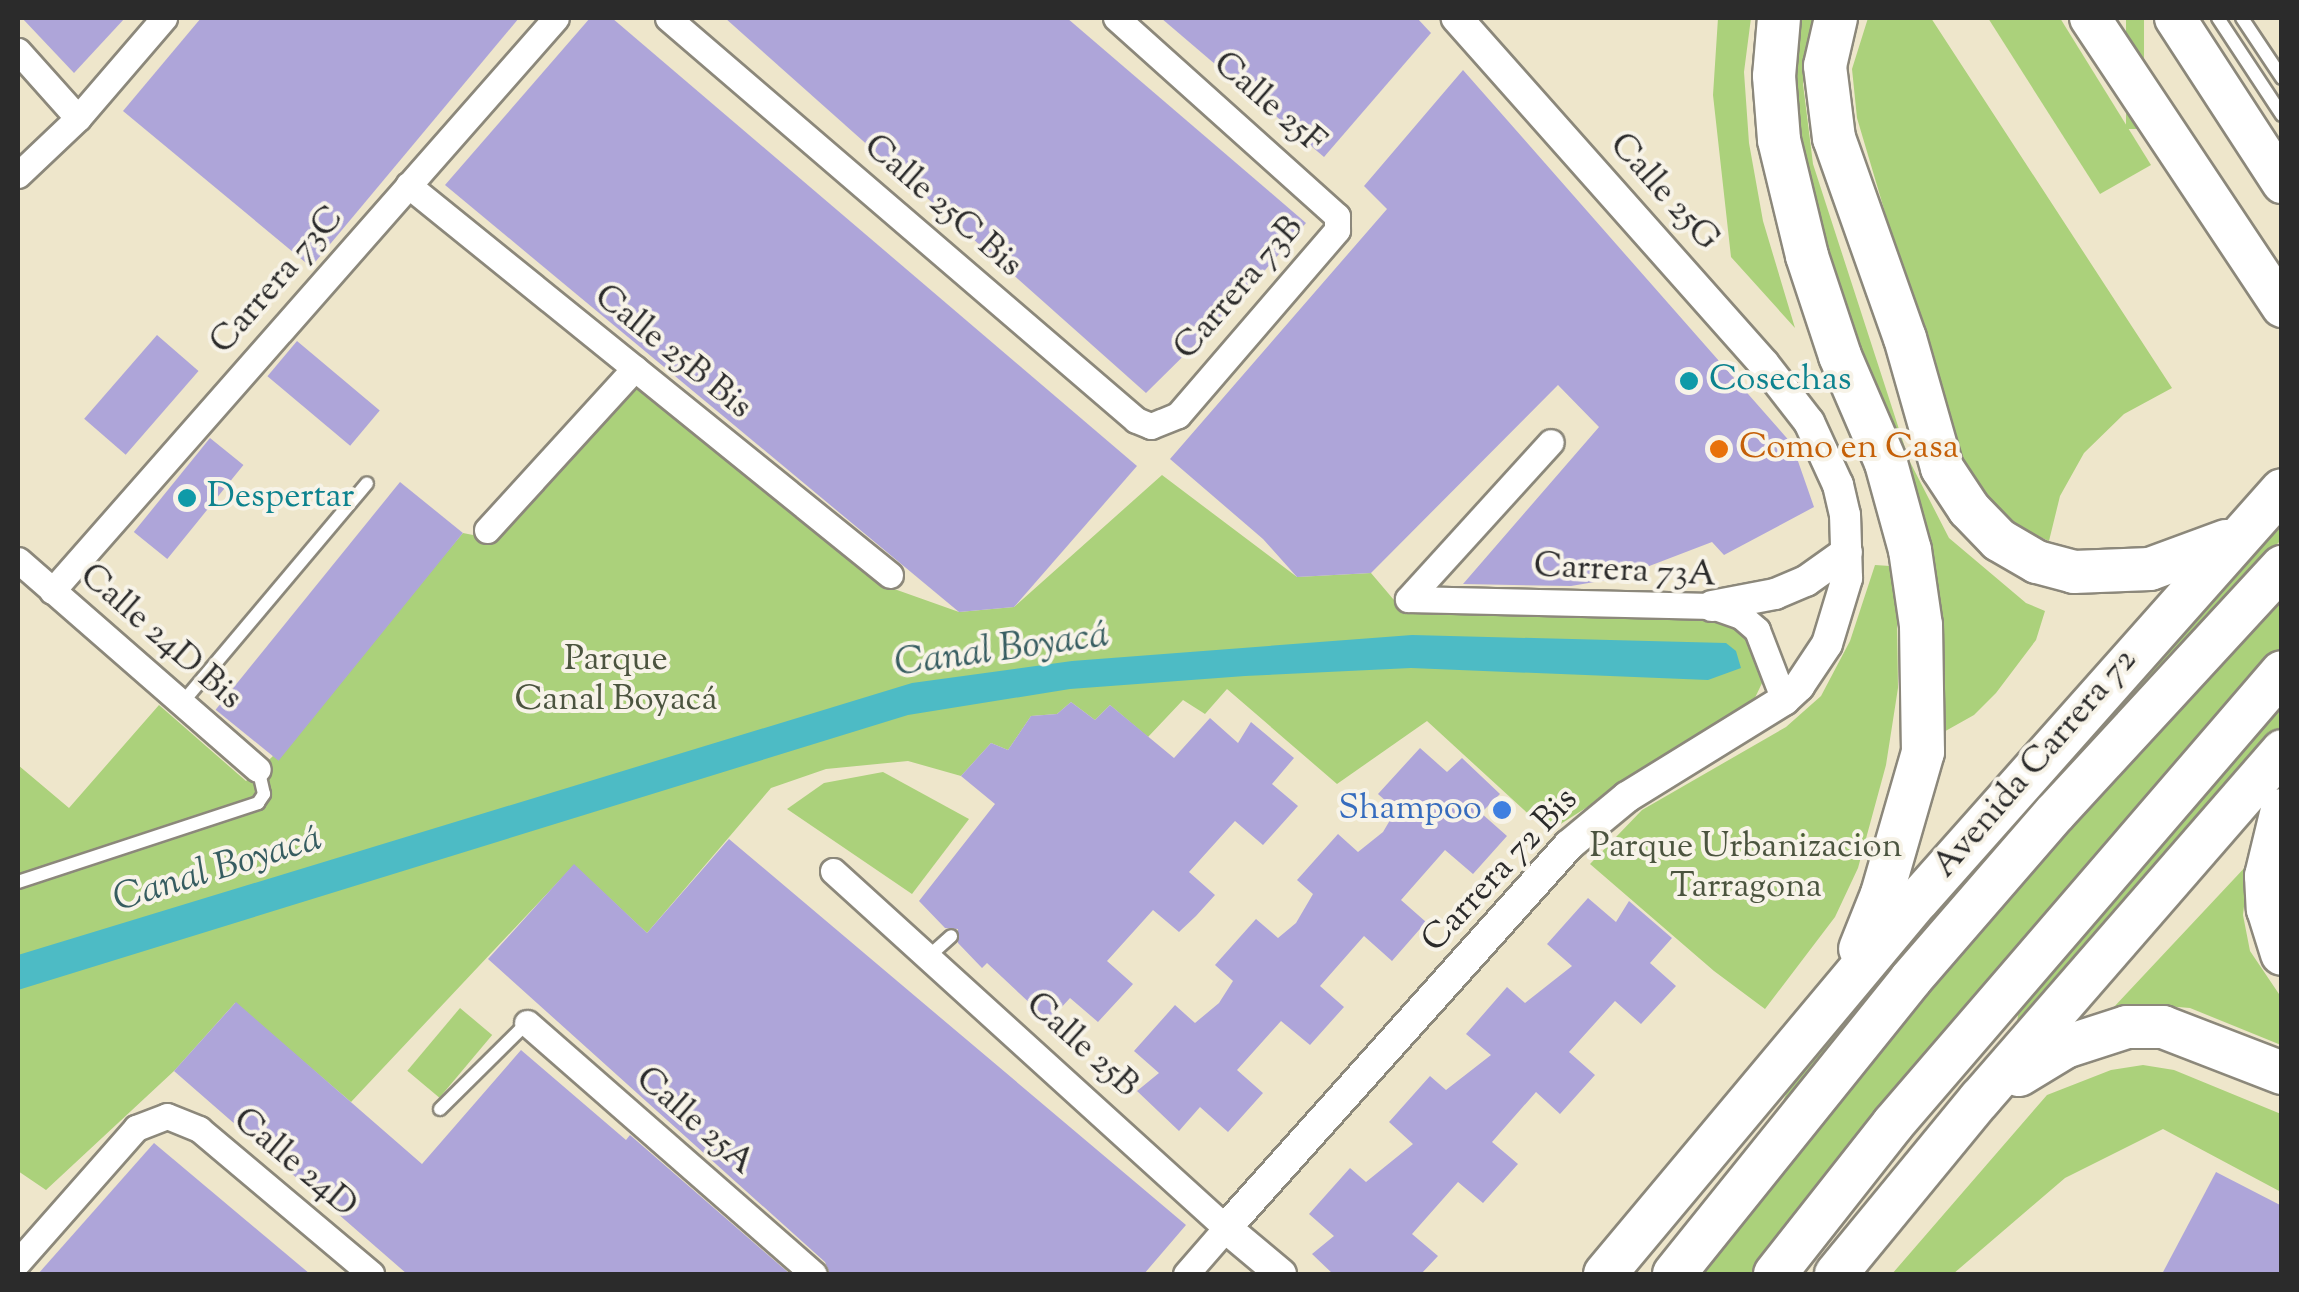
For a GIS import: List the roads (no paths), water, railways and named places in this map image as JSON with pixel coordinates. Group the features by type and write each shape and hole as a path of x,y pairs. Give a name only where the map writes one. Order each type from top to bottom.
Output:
{"highway":[{"path":"1780,18 1774,76 1783,156 1807,256 1840,356 1886,463 1910,550 1921,626 1923,752 1882,894 1839,992"},
{"path":"1836,18 1825,66 1834,138 1905,338 1942,468 1970,509 1999,540 2037,562 2074,572 2150,569 2236,537"},
{"name":"Avenida Carrera 72","path":"1606,1274 1839,992 2236,537 2282,490"},
{"name":"Avenida Carrera 72","path":"1674,1274 1959,924 2282,568"},
{"path":"1775,1274 1894,1124 2282,672"},
{"path":"1836,1274 1980,1099 2282,751"},
{"path":"2282,810 2266,876 2268,909 2282,954"},
{"path":"1980,1099 1998,1002"},
{"path":"1980,1099 2061,1049 2126,1028 2162,1028 2282,1073"},
{"path":"1735,1198 1760,1088"}],"main road":[{"path":"2090,18 2282,307"},
{"path":"2174,18 2221,54 2282,183"}],"street":[{"path":"18,175 78,118 164,18"},
{"name":"Carrera 73C","path":"52,591 556,18"},
{"name":"Calle 25C Bis","path":"668,18 1136,420 1151,426 1178,415"},
{"name":"Calle 25F","path":"1116,18 1328,204"},
{"name":"Calle 25G","path":"1457,18 1764,364 1809,422"},
{"path":"18,51 78,118"},
{"name":"Calle 25B Bis","path":"408,186 890,576"},
{"name":"Carrera 73B","path":"1178,415 1338,230 1337,216 1328,204"},
{"path":"487,530 635,368"},
{"name":"Carrera 72 Bis","path":"1186,1274 1569,845 1627,797 1784,700 1827,644 1843,600 1847,552 1838,485 1809,422"},
{"name":"Carrera 73A","path":"1551,442 1408,599 1712,606 1742,616 1757,630 1784,700"},
{"path":"1712,606 1775,594 1806,582 1847,552"},
{"name":"Calle 24D Bis","path":"18,560 258,769"},
{"name":"Calle 25B","path":"833,871 1281,1274"},
{"name":"Calle 25A","path":"527,1024 814,1274"},
{"name":"Calle 24D","path":"18,1262 136,1128 167,1116 199,1129 371,1274"}],"lane":[{"path":"2218,18 2221,54 2282,115"},
{"path":"2242,18 2282,78"},
{"path":"182,703 368,484"},
{"path":"18,882 258,803 264,794 258,769"},
{"path":"928,957 951,936"},
{"path":"440,1109 527,1024"}],"water":[{"path":"1412,635 1726,643 1736,651 1741,668 1708,680 1411,668 1245,676 1070,689 908,715 18,990 18,955 912,683 1072,661"}],"place":[{"name":"Cosechas","path":"1689,381"},
{"name":"Como en Casa","path":"1719,449"},
{"name":"Despertar","path":"187,498"},
{"name":"Shampoo","path":"1502,810"}],"water label":[{"name":"Canal Boyacá","path":"1002,652"},
{"name":"Canal Boyacá","path":"218,871"}],"park label":[{"name":"Parque Canal Boyacá","path":"616,681"},
{"name":"Parque Urbanizacion Tarragona","path":"1746,868"}]}
